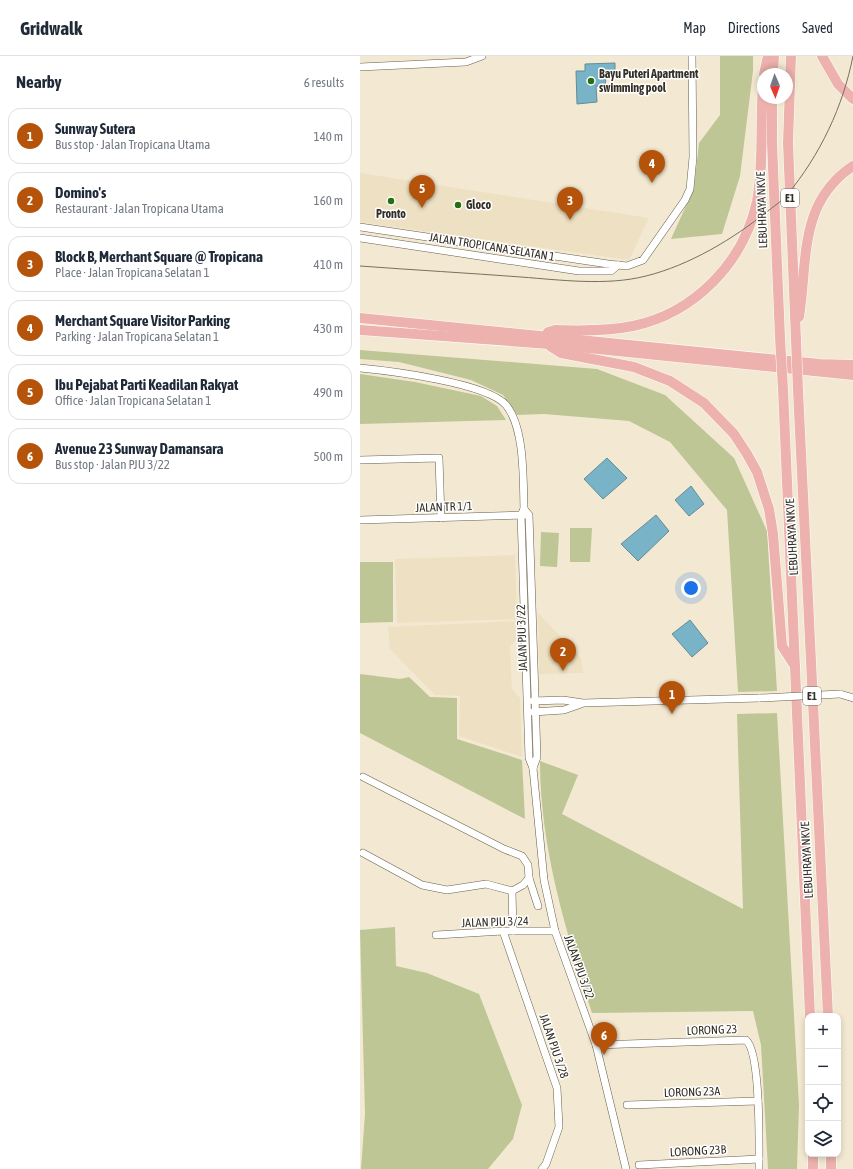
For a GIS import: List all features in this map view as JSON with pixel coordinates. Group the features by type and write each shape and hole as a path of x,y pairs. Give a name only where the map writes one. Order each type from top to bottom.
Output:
{"highway":[{"path":"765,68 768,56"},
{"path":"773,68 774,56"},
{"name":"LEBUHRAYA NKVE","path":"791,56 788,143 798,390 828,1013"},
{"path":"822,56 838,84 853,99"},
{"path":"540,335 555,330 605,330 647,322 662,316 689,301 722,273 744,238 757,200 760,173 762,104"},
{"name":"LEBUHRAYA NKVE","path":"772,104 772,143 782,389 810,1013"},
{"path":"796,340 803,293 804,263 811,223 825,192 838,178 853,166"},
{"path":"360,318 820,364 853,365"},
{"path":"360,330 548,344 853,375"},
{"path":"548,344 561,353 634,367 670,381 704,403 734,434 757,472 769,509 773,534 782,646 795,666"},
{"path":"813,1157 813,1169"},
{"path":"831,1157 831,1169"}],"street":[{"path":"360,67 466,62 482,56"},
{"name":"JALAN TROPICANA SELATAN 1","path":"360,227 618,265 627,266 643,260 685,200 690,189 693,157 692,56"},
{"name":"JALAN TROPICANA SELATAN 1","path":"360,238 579,271 611,271 618,265"},
{"name":"JALAN PJU 3/22","path":"360,368 408,373 488,392 506,405 516,425 520,446 523,512 526,701 529,758 533,768 544,880 554,931 596,1045 626,1169"},
{"path":"360,460 439,458 441,518"},
{"name":"JALAN PJU 3/22","path":"523,512 529,515 537,757 533,768"},
{"name":"JALAN TR 1/1","path":"360,520 441,518 523,512"},
{"path":"526,701 563,700 583,703 760,698 853,692"},
{"path":"840,694 853,698"},
{"path":"527,712 564,710 583,703"},
{"path":"363,777 504,849 522,856 528,865 529,878 538,906"},
{"path":"363,853 422,885 432,888 447,890 486,884 512,891 523,885 529,878"},
{"path":"512,891 514,931"},
{"name":"JALAN PJU 3/24","path":"436,935 503,931 554,931"},
{"name":"JALAN PJU 3/28","path":"503,931 557,1088 560,1127 546,1164 542,1169"},
{"name":"LORONG 23","path":"596,1045 746,1040 752,1051 758,1101 759,1169"},
{"name":"LORONG 23A","path":"627,1105 758,1101"},
{"name":"LORONG 23B","path":"639,1165 759,1159"}],"shaded area":[{"path":"360,173 649,218 629,260 360,222"},
{"path":"515,555 517,619 397,623 395,559"},
{"path":"538,613 581,658 583,673 539,674"},
{"path":"518,621 518,638 510,646 512,689 520,698 522,757 459,736 460,696 435,695 390,649 388,627"}],"green space":[{"path":"720,56 753,56 753,71 740,176 722,234 671,239 694,188 699,143 720,115"},
{"path":"360,350 597,369 665,395 734,458 767,531 777,691 738,692 727,510 670,442 629,421 544,414 517,415 503,395 471,380 399,362 360,359"},
{"path":"360,374 415,382 481,396 497,406 506,420 360,424"},
{"path":"570,528 592,528 590,562 570,562"},
{"path":"541,532 559,533 557,567 540,566"},
{"path":"360,562 393,562 393,622 360,623"},
{"path":"360,674 400,679 409,677 430,697 457,698 457,739 522,760 525,819 360,733"},
{"path":"777,713 799,1105 797,1169 768,1169 761,1045 753,1011 592,1013 556,889 544,826 541,793 540,761 578,775 562,814 743,909 737,714"},
{"path":"395,927 396,966 427,973 479,994 522,1105 513,1139 488,1169 361,1169 365,1114 360,930"}],"water":[{"name":"Bayu Puteri Apartment swimming pool","path":"615,63 615,77 606,77 605,87 596,86 597,102 577,104 576,71 585,71 585,64"},
{"path":"607,458 627,478 603,499 584,479"},
{"path":"691,486 704,504 689,516 675,500"},
{"path":"656,515 669,531 638,561 621,544"},
{"path":"690,620 708,643 692,657 672,634"}],"tram line":[{"path":"360,266 600,282 646,276 679,265 726,241 755,221 787,195 810,164 829,130 843,94 853,56"}],"place":[{"name":"Bayu Puteri Apartment swimming pool","path":"591,81"},
{"name":"Merchant Square Visitor Parking","path":"652,183"},
{"name":"Pronto","path":"391,201"},
{"name":"Gloco","path":"458,205"},
{"name":"Ibu Pejabat Parti Keadilan Rakyat","path":"422,208"},
{"name":"Block B, Merchant Square @ Tropicana","path":"570,220"},
{"name":"Domino's","path":"563,671"},
{"name":"Sunway Sutera","path":"672,714"},
{"name":"Avenue 23 Sunway Damansara","path":"604,1055"}]}
